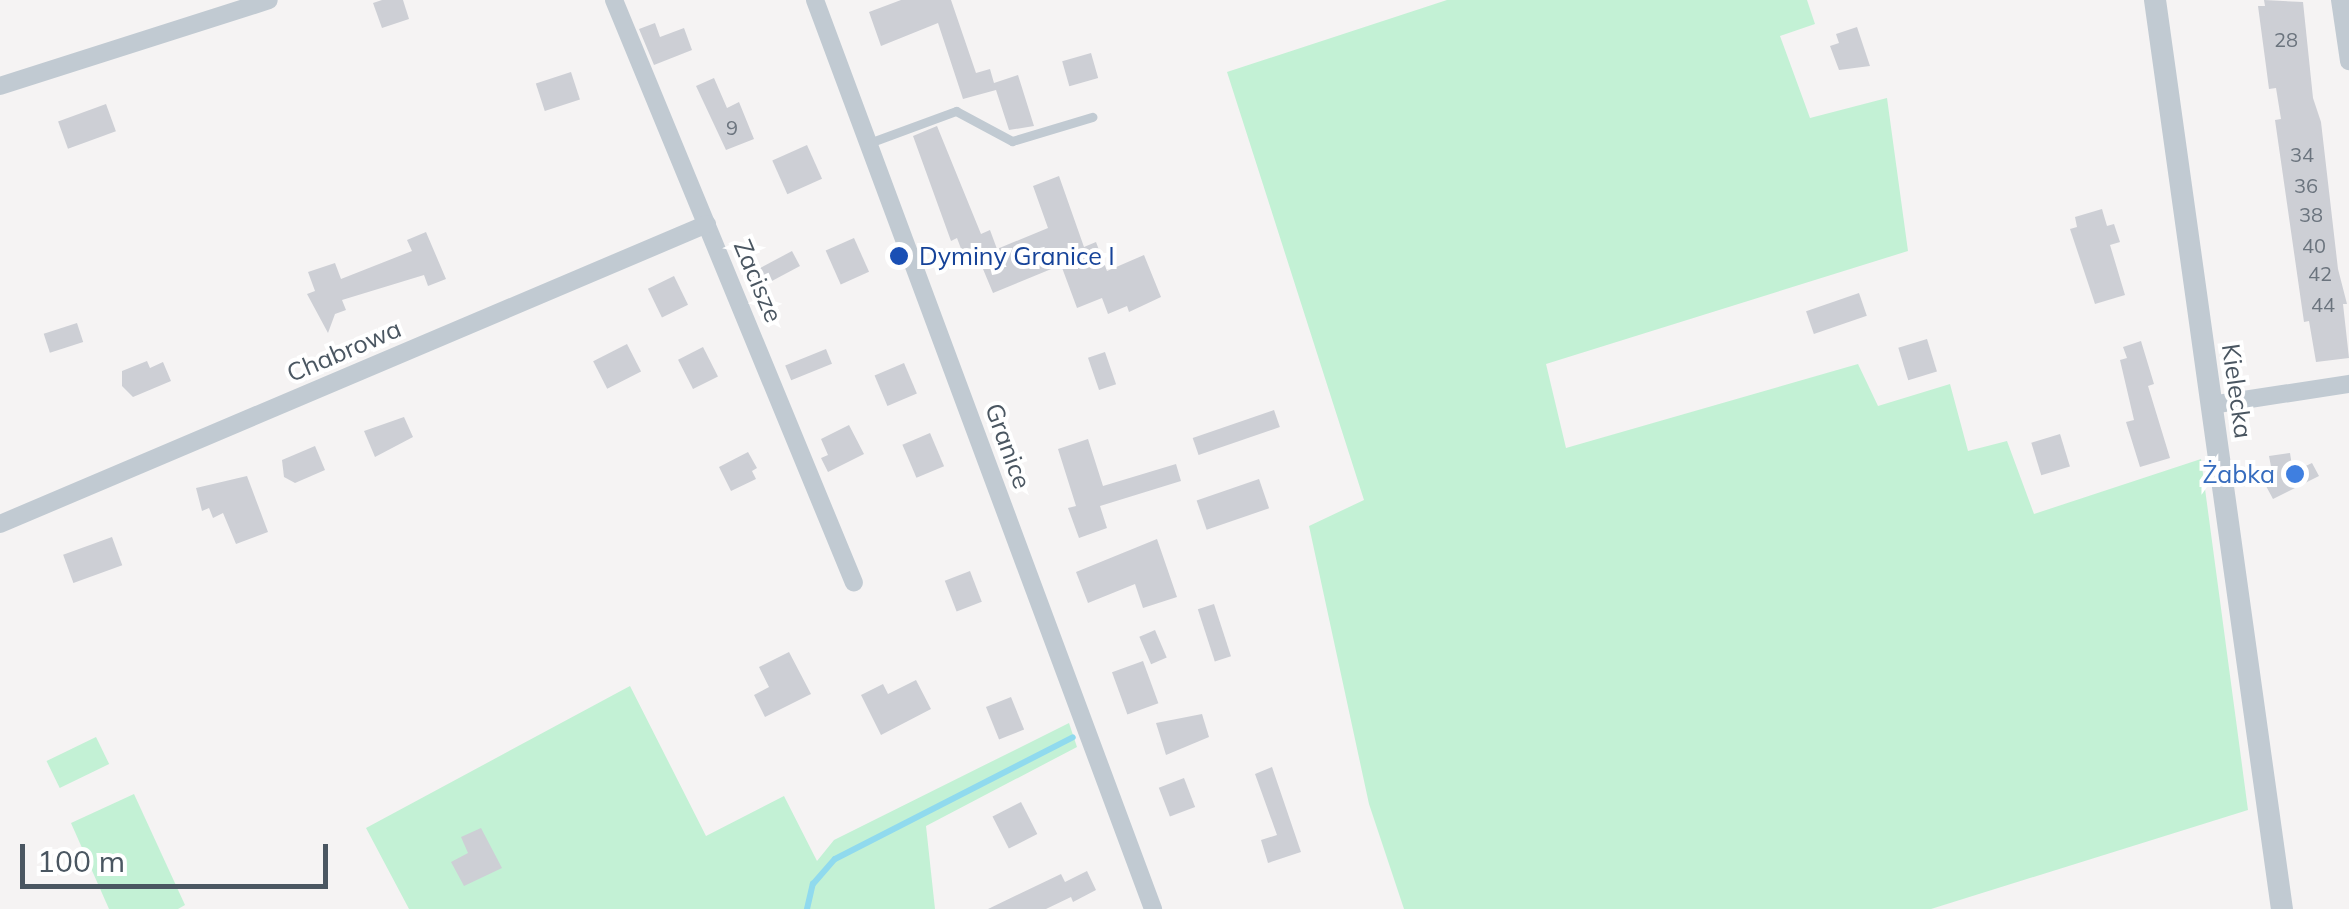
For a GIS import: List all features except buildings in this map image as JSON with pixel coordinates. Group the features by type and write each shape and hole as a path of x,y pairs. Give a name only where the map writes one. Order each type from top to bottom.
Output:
{"street":[{"path":"0,86 269,0"},
{"name":"Zacisze","path":"614,0 854,583"},
{"name":"Granice","path":"815,0 1153,909"},
{"name":"Kielecka","path":"2154,0 2282,909"},
{"path":"2340,0 2349,61"},
{"name":"Chabrowa","path":"0,524 706,224"},
{"path":"2210,405 2349,384"}],"lane":[{"path":"869,143 956,111 1012,142 1092,117"}],"green space":[{"path":"1447,0 1807,0 1815,24 1780,36 1810,118 1887,98 1908,251 1546,364 1566,448 1858,364 1878,406 1950,384 1968,451 2007,441 2034,514 2201,459 2248,810 1931,909 1404,909 1369,804 1309,526 1364,500 1227,72"},
{"path":"630,686 706,836 784,796 817,861 834,840 1069,723 1077,747 926,826 935,909 409,909 366,828"},
{"path":"96,737 109,764 60,788 47,761"},
{"path":"134,794 185,905 178,909 109,909 71,823"}],"waterway":[{"path":"807,909 813,884 835,859 1073,737"}],"place":[{"name":"Dyminy Granice I","path":"899,256"},
{"name":"Żabka","path":"2295,474"}]}
